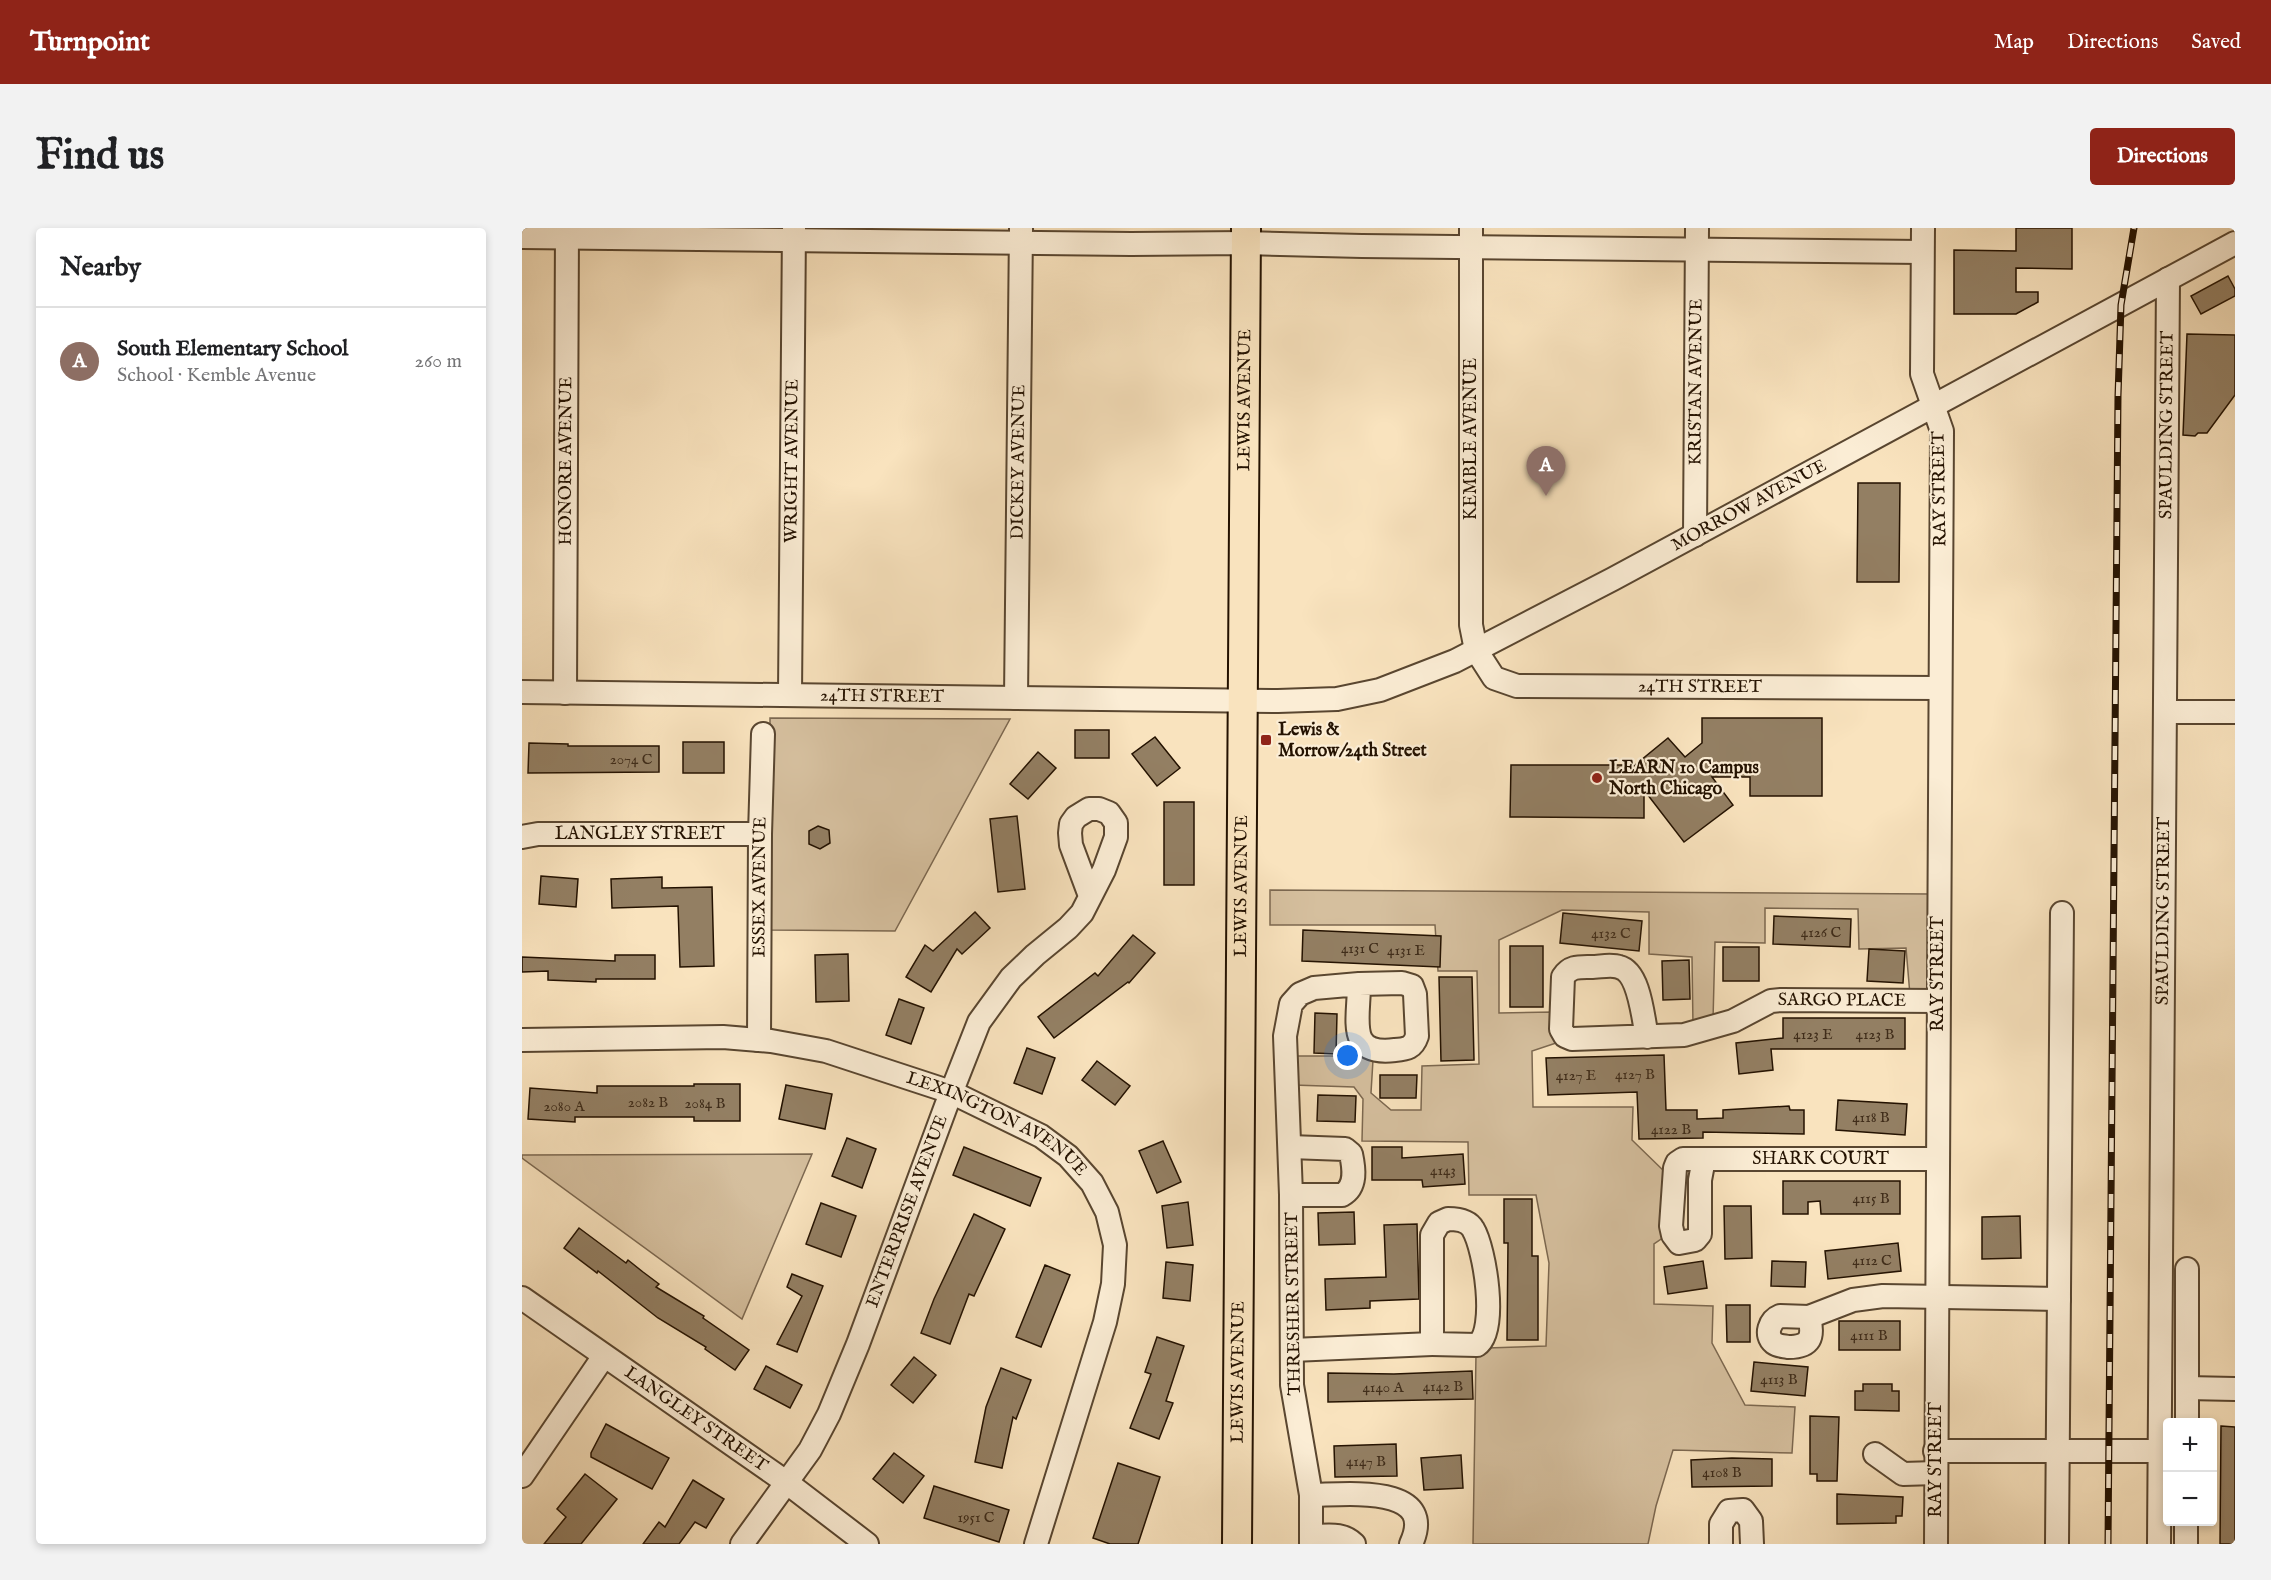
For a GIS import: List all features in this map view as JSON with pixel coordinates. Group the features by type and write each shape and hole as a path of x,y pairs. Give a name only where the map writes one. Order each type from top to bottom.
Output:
{"main road":[{"name":"LEWIS AVENUE","path":"1238,1544 1245,235"}],"street":[{"name":"RAY STREET","path":"1923,228 1922,374 1942,431 1936,1544"},
{"path":"522,237 567,233 1697,239 1922,252"},
{"name":"HONORE AVENUE","path":"565,693 567,233"},
{"name":"WRIGHT AVENUE","path":"790,695 794,234"},
{"name":"DICKEY AVENUE","path":"1016,698 1021,235"},
{"name":"KEMBLE AVENUE","path":"1471,238 1470,625 1476,650"},
{"name":"KRISTAN AVENUE","path":"1695,535 1697,239"},
{"name":"MORROW AVENUE","path":"1243,701 1327,699 1359,694 1405,682 1455,661 1695,535 2235,243"},
{"name":"SPAULDING STREET","path":"2159,1544 2168,279"},
{"name":"24TH STREET","path":"1476,650 1494,678 1517,686 1940,688"},
{"name":"24TH STREET","path":"522,692 1243,701"},
{"path":"2165,712 2235,712"},
{"name":"ESSEX AVENUE","path":"759,1040 763,734"},
{"name":"LANGLEY STREET","path":"522,837 538,834 760,834"},
{"name":"ENTERPRISE AVENUE","path":"742,1544 810,1450 830,1414 979,1022 1011,978 1075,921 1082,913 1090,896"},
{"path":"2057,1544 2062,913"},
{"name":"THRESHER STREET","path":"1311,1540 1311,1495 1292,1385 1287,1020 1291,1004 1300,994 1314,988 1359,984"},
{"name":"SARGO PLACE","path":"1647,1037 1684,1035 1706,1029 1733,1021 1771,1001 1781,999 1938,1001"},
{"name":"LEXINGTON AVENUE","path":"522,1040 723,1037 759,1040 826,1051 951,1092 1041,1136 1068,1156 1092,1183 1107,1212 1115,1245 1113,1284 1105,1322 1036,1544"},
{"path":"1290,1147 1345,1149 1351,1154 1353,1162 1353,1185 1350,1191 1342,1195 1291,1195"},
{"name":"SHARK COURT","path":"1704,1159 1938,1159"},
{"path":"1292,1350 1432,1344 1477,1345 1482,1342 1489,1297 1485,1270 1473,1229 1467,1223 1457,1219 1448,1219 1439,1223 1432,1234 1432,1344"},
{"path":"2187,1269 2187,1418"},
{"path":"1809,1317 1853,1300 1883,1296 2059,1299"},
{"name":"LANGLEY STREET","path":"522,1298 786,1482 867,1544"},
{"path":"522,1476 604,1356"},
{"path":"2187,1388 2235,1389"},
{"path":"1935,1451 2159,1451"},
{"path":"1875,1454 1903,1474 1936,1473"},
{"path":"1311,1495 1379,1494 1403,1501 1414,1515 1416,1534 1411,1544"},
{"path":"1721,1544 1721,1524 1729,1511 1743,1510 1751,1521 1752,1544"},
{"path":"2186,1526 2186,1544"},
{"path":"1311,1540 1339,1536 1347,1537 1354,1544"}],"shaded area":[{"path":"770,718 1010,719 895,931 770,930"},
{"path":"1270,890 1931,894 1930,995 1910,995 1906,948 1859,949 1858,909 1765,908 1765,943 1715,942 1713,1020 1693,1026 1692,957 1649,954 1649,912 1562,910 1499,940 1499,1013 1553,1012 1552,1035 1556,1043 1532,1051 1533,1107 1633,1107 1632,1140 1668,1175 1664,1237 1654,1244 1654,1304 1713,1306 1712,1343 1745,1405 1795,1407 1792,1453 1673,1450 1656,1506 1648,1544 1473,1544 1476,1354 1487,1348 1546,1346 1549,1263 1536,1195 1469,1195 1468,1142 1362,1141 1363,1099 1354,1087 1293,1085 1292,1056 1363,1056 1373,1060 1371,1093 1391,1110 1421,1110 1422,1066 1479,1064 1477,971 1438,971 1435,925 1270,925"},
{"path":"812,1154 742,1319 522,1158 522,1155"}],"building":[{"path":"2016,228 2072,228 2072,269 2016,268 2016,292 2038,292 2038,302 2016,314 1954,314 1954,250 2016,251"},
{"path":"2228,276 2235,289 2235,296 2201,314 2191,296"},
{"path":"2187,334 2235,335 2235,395 2207,433 2198,433 2195,436 2183,435"},
{"path":"1858,483 1900,483 1899,582 1857,582"},
{"path":"1702,718 1822,718 1822,796 1750,796 1750,777 1712,777 1733,805 1684,842 1644,790 1644,818 1510,817 1511,765 1635,765 1668,738 1685,757 1702,743"},
{"path":"1075,730 1109,730 1109,758 1075,758"},
{"path":"1155,737 1180,768 1157,786 1132,754"},
{"path":"683,742 724,742 724,773 683,773"},
{"path":"529,743 568,744 568,746 659,746 659,772 528,773"},
{"path":"1038,752 1056,768 1028,799 1010,784"},
{"path":"1164,802 1194,802 1194,885 1164,885"},
{"path":"1017,816 1025,889 998,892 990,819"},
{"path":"818,826 829,830 830,843 820,849 809,844 809,831"},
{"path":"541,876 578,879 576,907 539,904"},
{"path":"662,877 662,888 712,887 714,966 680,967 678,906 612,908 611,879"},
{"path":"975,912 990,928 962,954 957,949 931,992 906,977 925,945 933,951"},
{"path":"1563,913 1642,921 1639,951 1560,943"},
{"path":"1774,916 1851,919 1850,947 1773,944"},
{"path":"1303,930 1441,936 1440,967 1302,961"},
{"path":"1133,935 1155,953 1129,983 1054,1038 1038,1017 1095,973 1098,976"},
{"path":"1510,946 1543,946 1543,1007 1510,1007"},
{"path":"1723,947 1759,947 1759,981 1723,981"},
{"path":"1869,949 1905,951 1903,983 1867,981"},
{"path":"848,954 849,1001 816,1002 815,955"},
{"path":"615,955 655,955 655,979 596,979 596,982 548,980 548,971 522,972 522,957 615,961"},
{"path":"1689,960 1690,999 1663,1000 1662,961"},
{"path":"1439,977 1472,977 1474,1060 1441,1061"},
{"path":"899,999 924,1008 911,1044 886,1035"},
{"path":"1315,1013 1337,1014 1336,1054 1314,1053"},
{"path":"1783,1018 1905,1018 1905,1049 1771,1049 1773,1070 1739,1074 1736,1043 1783,1038"},
{"path":"1027,1048 1055,1058 1042,1094 1014,1083"},
{"path":"1664,1055 1666,1110 1697,1110 1697,1119 1723,1118 1723,1110 1789,1106 1790,1110 1804,1110 1804,1134 1703,1132 1703,1138 1639,1139 1637,1092 1548,1095 1546,1058"},
{"path":"1097,1061 1130,1086 1115,1105 1082,1080"},
{"path":"1380,1075 1417,1075 1416,1098 1380,1098"},
{"path":"694,1084 740,1084 740,1121 694,1121 694,1117 575,1117 575,1122 528,1119 530,1088 597,1093 597,1086 694,1086"},
{"path":"786,1085 832,1094 825,1129 779,1119"},
{"path":"1318,1095 1356,1096 1355,1122 1317,1121"},
{"path":"1838,1100 1907,1104 1905,1135 1836,1130"},
{"path":"847,1138 876,1149 862,1188 832,1176"},
{"path":"1163,1141 1181,1182 1157,1193 1139,1151"},
{"path":"964,1147 1041,1178 1030,1206 953,1175"},
{"path":"1372,1147 1402,1147 1402,1158 1463,1154 1465,1184 1423,1187 1422,1180 1372,1180"},
{"path":"1783,1181 1900,1181 1900,1214 1821,1214 1820,1201 1808,1202 1808,1214 1783,1214"},
{"path":"1504,1199 1532,1199 1532,1256 1538,1256 1538,1340 1507,1340 1508,1243 1504,1243"},
{"path":"1188,1202 1193,1245 1167,1248 1162,1206"},
{"path":"821,1203 856,1216 841,1257 806,1244"},
{"path":"1724,1206 1751,1206 1752,1258 1725,1259"},
{"path":"1354,1212 1355,1244 1319,1245 1318,1213"},
{"path":"974,1214 1005,1229 974,1296 969,1294 950,1344 921,1333 934,1299"},
{"path":"2020,1216 2021,1258 1982,1259 1982,1217"},
{"path":"1417,1224 1419,1299 1370,1301 1370,1308 1326,1310 1325,1279 1386,1277 1384,1225"},
{"path":"579,1228 626,1263 628,1260 659,1284 656,1287 704,1316 703,1318 749,1350 735,1370 705,1349 706,1347 658,1318 598,1271 597,1273 564,1248"},
{"path":"1898,1243 1901,1271 1828,1279 1825,1251"},
{"path":"1703,1261 1707,1288 1668,1294 1664,1267"},
{"path":"1772,1261 1806,1262 1805,1287 1771,1286"},
{"path":"1166,1262 1193,1265 1190,1301 1163,1298"},
{"path":"1045,1265 1070,1275 1041,1347 1016,1337"},
{"path":"792,1274 823,1286 797,1352 777,1344 802,1296 787,1287"},
{"path":"1726,1305 1750,1305 1750,1342 1727,1342"},
{"path":"1839,1321 1900,1321 1900,1350 1839,1350"},
{"path":"1157,1337 1184,1346 1166,1401 1173,1403 1159,1439 1130,1428 1151,1374 1145,1372"},
{"path":"914,1357 936,1375 913,1403 891,1385"},
{"path":"1754,1362 1808,1367 1805,1396 1751,1391"},
{"path":"766,1366 802,1385 790,1408 754,1389"},
{"path":"1001,1368 1031,1380 1016,1419 1013,1417 1002,1468 975,1462 986,1407"},
{"path":"1472,1371 1473,1399 1328,1402 1328,1373 1394,1374"},
{"path":"1863,1384 1892,1384 1892,1391 1899,1391 1899,1411 1855,1410 1855,1391 1863,1391"},
{"path":"1810,1416 1839,1417 1837,1481 1817,1481 1817,1474 1810,1474"},
{"path":"606,1424 669,1458 652,1489 591,1457"},
{"path":"2221,1426 2235,1427 2235,1544 2220,1544"},
{"path":"1396,1444 1397,1476 1335,1477 1334,1446"},
{"path":"894,1453 924,1476 903,1503 873,1479"},
{"path":"1461,1455 1463,1488 1424,1490 1421,1458"},
{"path":"1772,1459 1772,1486 1692,1487 1691,1460"},
{"path":"1118,1463 1160,1477 1138,1544 1110,1544 1093,1538"},
{"path":"585,1474 617,1499 581,1544 544,1544 566,1517 557,1509"},
{"path":"693,1480 724,1499 706,1528 695,1522 679,1544 643,1544 659,1522 665,1527"},
{"path":"934,1486 1009,1510 999,1542 924,1518"},
{"path":"1837,1494 1903,1497 1902,1516 1896,1516 1896,1523 1837,1524"}],"railway":[{"path":"2108,1544 2118,396 2121,305 2134,228"}],"place":[{"name":"South Elementary School","path":"1546,496"},
{"name":"Lewis & Morrow/24th Street","path":"1266,740"},
{"name":"LEARN 10 Campus North Chicago","path":"1597,778"}]}
